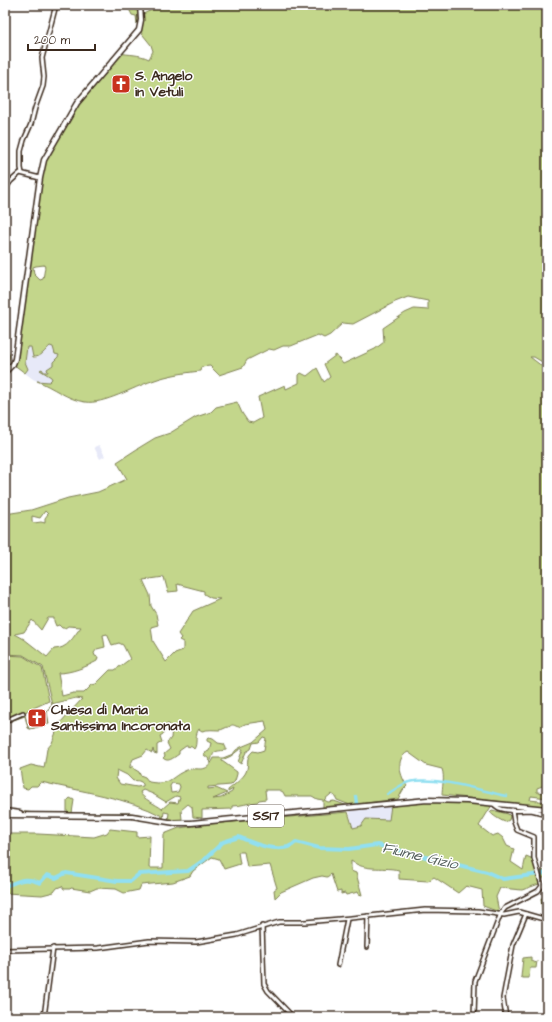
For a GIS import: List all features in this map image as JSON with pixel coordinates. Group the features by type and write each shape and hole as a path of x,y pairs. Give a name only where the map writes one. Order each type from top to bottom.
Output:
{"main road":[{"path":"5,372 16,359 40,178 44,160 76,103 139,30 141,20 140,5"},
{"name":"SS17","path":"5,813 18,815 132,816 169,822 191,823 349,806 427,800 467,801 532,809 547,809"},
{"name":"SS17","path":"5,813 38,815"}],"street":[{"path":"22,173 21,151 43,86 44,77 42,58 56,5"},
{"path":"5,189 20,173 40,178"},
{"path":"5,721 23,713"},
{"path":"494,804 497,807 512,810 532,809 547,814"},
{"path":"474,1017 475,981 501,915 505,908 538,891 542,886 534,858 534,837 516,830 512,810"},
{"path":"5,950 98,948 149,941 203,941 236,935 279,922 347,919 425,910 478,911 501,915 516,912 547,920"},
{"path":"506,1017 504,998 513,945 526,914"},
{"path":"367,947 368,916"},
{"path":"338,965 347,919"},
{"path":"262,926 264,984 268,991 294,1017"},
{"path":"44,1017 53,948"}],"shaded area":[{"path":"51,346 53,347 55,354 59,354 58,357 53,362 53,365 48,369 48,372 44,372 42,369 41,370 52,379 49,382 37,381 25,373 28,369 25,362 27,347 31,347 33,357 35,358"},
{"path":"99,445 105,456 100,459 94,447"},
{"path":"391,805 390,820 366,819 361,826 353,828 349,809"}],"green space":[{"path":"127,5 136,5 139,8 139,24 137,24 136,16 132,15"},
{"path":"162,5 547,5 547,365 534,357 530,357 547,370 547,782 545,785 537,788 537,792 547,793 547,798 531,796 530,800 547,802 547,807 442,795 442,769 426,765 408,752 401,759 400,763 401,773 407,786 398,799 350,805 337,800 335,796 331,794 324,800 328,802 334,801 348,806 323,809 323,800 312,796 285,796 283,792 279,790 265,790 266,799 238,806 232,806 232,809 202,810 202,818 193,817 192,807 188,804 181,810 182,819 168,820 169,813 164,812 163,819 129,814 30,813 5,810 36,813 67,813 67,801 70,798 74,800 72,813 130,813 161,818 162,816 135,804 41,782 37,786 31,786 28,789 23,788 20,769 31,765 44,768 47,749 52,743 59,724 82,699 76,698 52,704 43,667 23,655 5,654 5,514 31,510 68,498 98,492 127,479 117,462 155,438 170,433 196,417 211,412 216,407 237,402 248,422 253,423 262,418 258,397 285,385 286,389 299,383 299,375 301,373 307,376 317,368 324,382 330,377 324,364 336,355 343,364 375,349 384,342 383,328 405,313 414,309 428,310 428,301 408,297 395,302 353,324 343,323 330,335 324,338 318,335 291,346 283,346 274,350 269,349 247,360 243,367 219,375 210,366 201,367 200,371 176,374 158,379 101,401 79,401 37,381 49,382 52,379 40,370 42,369 44,372 48,372 47,369 53,365 53,362 58,357 59,355 55,354 53,347 50,346 41,355 33,357 31,347 27,347 25,362 28,369 25,373 13,364 42,168 71,112 119,53 138,55 149,59 153,51 151,45 139,30 141,15","holes":["44,265 43,279 40,280 34,274 33,267","45,511 48,514 45,518 45,523 32,522 32,516 40,518","164,577 168,592 178,591 177,584 204,591 204,594 211,598 220,599 193,611 178,634 181,638 179,640 183,642 183,650 175,653 166,662 153,641 151,627 158,625 156,614 151,606 150,595 143,580","48,618 54,618 56,626 59,625 62,628 68,626 81,627 67,645 54,649 47,657 15,634 24,632 32,620 41,630","107,634 112,645 119,643 123,645 130,659 115,670 110,670 96,684 92,685 84,693 73,693 62,696 58,673 78,669 97,661 98,657 95,656 94,653 97,649 105,647 103,635","265,721 267,730 253,742 241,747 233,754 223,758 214,758 205,768 187,770 166,782 149,782 145,777 140,775 133,766 130,768 133,759 143,755 147,750 152,753 153,749 154,753 157,754 157,745 162,742 160,736 163,734 167,724 172,727 171,738 167,743 170,749 164,754 165,756 163,758 167,760 179,754 179,751 186,746 194,749 199,729 202,731 220,730 233,725 239,727 245,724","263,737 266,738 264,750 258,752 253,751 250,754 245,774 228,790 228,792 233,789 232,792 221,798 213,799 227,793 216,788 208,789 208,787 231,785 235,781 237,774 237,772 222,760 231,756 240,749 243,749 238,762 241,764 246,752 251,749 253,743 259,742","117,770 127,775 133,781 141,782 143,786 137,787 120,784 116,778","172,783 179,784 180,787 178,792 171,793 170,786","143,790 166,802 176,796 180,797 178,803 170,802 162,809 143,797 140,792"]},
{"path":"5,347 10,356 5,365"},
{"path":"5,655 23,656 42,668 49,701 5,721"},
{"path":"25,715 28,727 30,729 28,728 25,716 5,723"},
{"path":"208,738 224,744 226,748 226,750 215,752 210,763 209,759 204,755 204,753 209,751 211,743 207,741"},
{"path":"432,801 492,805 479,826 492,836 498,834 503,838 507,846 514,849 511,862 523,870 526,856 531,858 537,872 547,870 547,878 539,878 539,884 522,890 500,888 496,897 499,912 483,906 482,890 466,886 458,893 434,877 428,881 399,879 399,870 368,868 351,861 351,871 356,873 362,895 358,892 346,895 345,893 341,894 341,891 337,892 331,874 327,877 322,876 313,878 281,892 275,898 274,890 277,888 270,865 247,867 244,852 238,852 240,864 224,869 219,859 212,857 193,871 190,876 173,882 141,885 139,890 124,893 116,889 97,888 90,891 71,888 64,889 62,886 57,888 54,892 42,895 5,893 5,834 94,837 107,833 110,829 137,832 137,837 150,836 149,868 163,868 164,834 179,828 348,812 353,828 361,826 366,819 389,820 391,805"},
{"path":"492,810 508,814 510,816 509,820 505,822 499,819 490,812"},
{"path":"541,898 546,899 547,917 543,918"},
{"path":"531,957 531,961 535,963 537,961 536,968 530,968 529,978 523,978 521,977 523,958"}],"waterway":[{"path":"387,794 409,782 433,781 458,784 507,796"},
{"path":"356,796 357,804"},
{"name":"Fiume Gizio","path":"5,886 18,881 26,880 40,883 47,875 56,878 66,873 117,881 131,881 139,874 188,871 204,860 223,842 239,837 257,844 276,848 288,847 296,842 319,848 349,849 377,845 487,872 503,879 547,873"}],"place":[{"name":"S. Angelo in Vetuli","path":"121,84"},
{"name":"Chiesa di Maria Santissima Incoronata","path":"37,718"}]}
